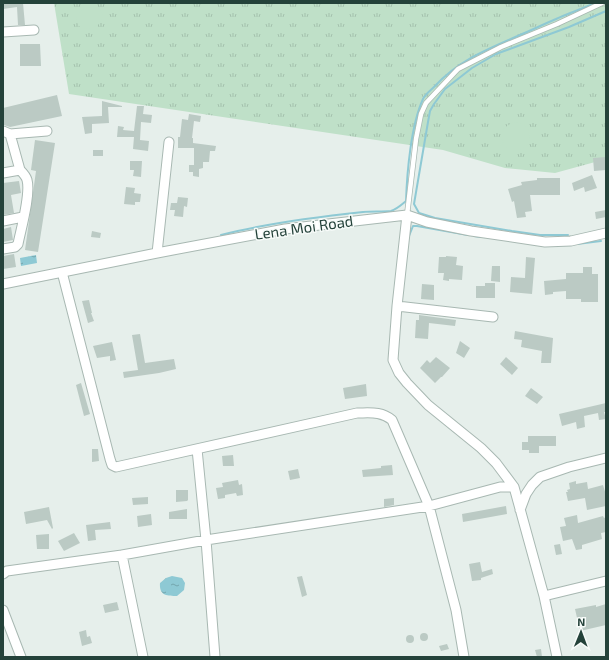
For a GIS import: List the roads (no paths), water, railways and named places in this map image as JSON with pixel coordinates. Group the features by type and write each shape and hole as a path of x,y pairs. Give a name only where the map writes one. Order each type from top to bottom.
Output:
{"street":[{"path":"3,32 34,30"},
{"path":"3,248 15,247 18,244 28,193 28,180 25,174 20,170 6,133 47,130"},
{"path":"157,253 168,142"},
{"path":"3,173 20,170"},
{"name":"Lena Moi Road","path":"3,284 285,229 407,215 426,222 471,231 545,242 571,241 606,233"},
{"path":"407,215 397,306 393,360 399,373 407,383 428,405 481,448 496,463 514,487 544,596 557,657"},
{"path":"3,221 23,217"},
{"path":"62,272 112,465 116,467 357,413 384,414 392,420 429,506 456,610 464,657"},
{"path":"397,306 493,317"},
{"path":"197,449 215,657"},
{"path":"520,510 526,494 540,477 569,467 606,458"},
{"path":"3,574 7,571 122,555 206,540 429,506 500,487 514,487"},
{"path":"122,555 143,657"},
{"path":"544,596 606,581"},
{"path":"3,610 21,657"}],"lane":[{"path":"407,215 416,139 421,114 426,103 458,69 501,47 557,24 602,3"}],"water":[{"path":"36,255 37,263 21,266 20,258"},
{"path":"172,576 182,578 185,583 184,590 177,596 162,593 160,587 160,583 166,578"}],"waterway":[{"path":"221,235 292,221 363,212 391,211 397,208 406,201 407,176 415,122 423,99 427,94 444,77 474,56 595,3"},
{"path":"568,235 540,235 435,218 419,213 414,204 430,111 445,89 472,68 496,54 569,27 606,11"},
{"path":"409,236 413,226 468,235"},
{"path":"474,236 481,237"},
{"path":"577,244 601,241"}]}
